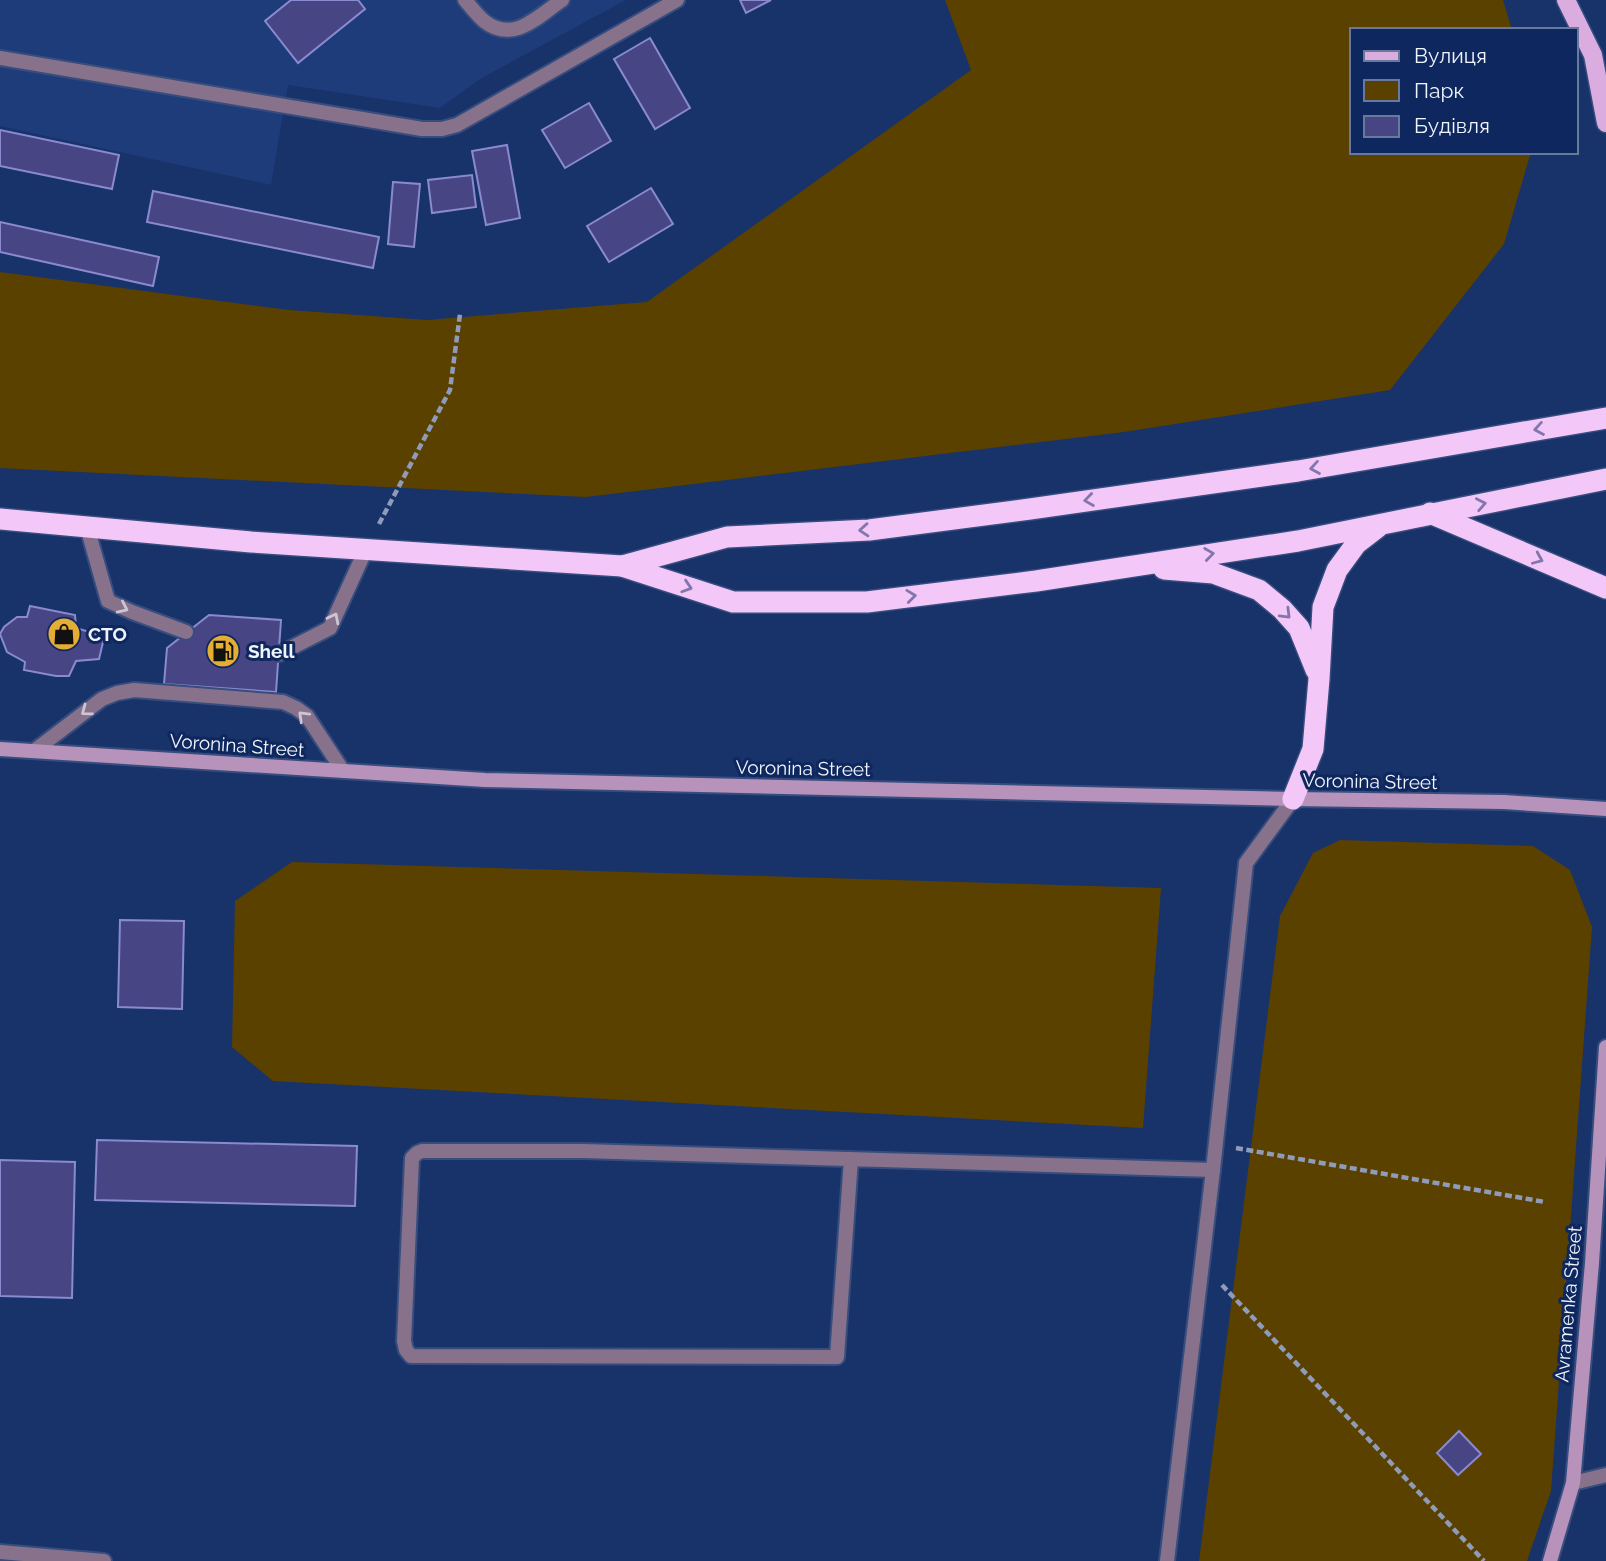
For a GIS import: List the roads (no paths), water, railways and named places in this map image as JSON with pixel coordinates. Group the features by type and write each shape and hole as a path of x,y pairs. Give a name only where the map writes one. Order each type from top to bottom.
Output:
{"highway":[{"path":"622,566 727,537 869,530 1030,509 1298,471 1606,418"},
{"path":"0,519 251,542 622,566 733,602 867,602 1036,581 1298,541 1606,479"},
{"path":"1430,513 1606,588"},
{"path":"1293,799 1312,749 1323,607 1337,570 1356,544 1381,525"},
{"path":"1132,565 1213,573 1259,590 1299,628 1319,679"}],"main road":[{"path":"1566,0 1593,55 1606,123"}],"street":[{"name":"Voronina Street","path":"0,749 485,780 1504,802 1606,809"},
{"name":"Avramenka Street","path":"1550,1561 1573,1483 1606,1047"}],"lane":[{"path":"465,0 483,20 500,30 520,29 562,0"},
{"path":"0,58 422,129 442,129 457,125 677,0"},
{"path":"87,527 108,600 186,632"},
{"path":"279,654 330,628 366,550"},
{"path":"34,751 102,699 134,690 283,702 307,716 343,771"},
{"path":"1167,1561 1246,863 1293,799"},
{"path":"851,1159 837,1357 411,1356 406,1350 404,1341 412,1158 422,1151 583,1151 851,1159 1213,1170"},
{"path":"1573,1483 1606,1475"},
{"path":"0,1552 104,1561"}],"place":[{"name":"СТО","path":"64,634"},
{"name":"Shell","path":"223,651"}]}
